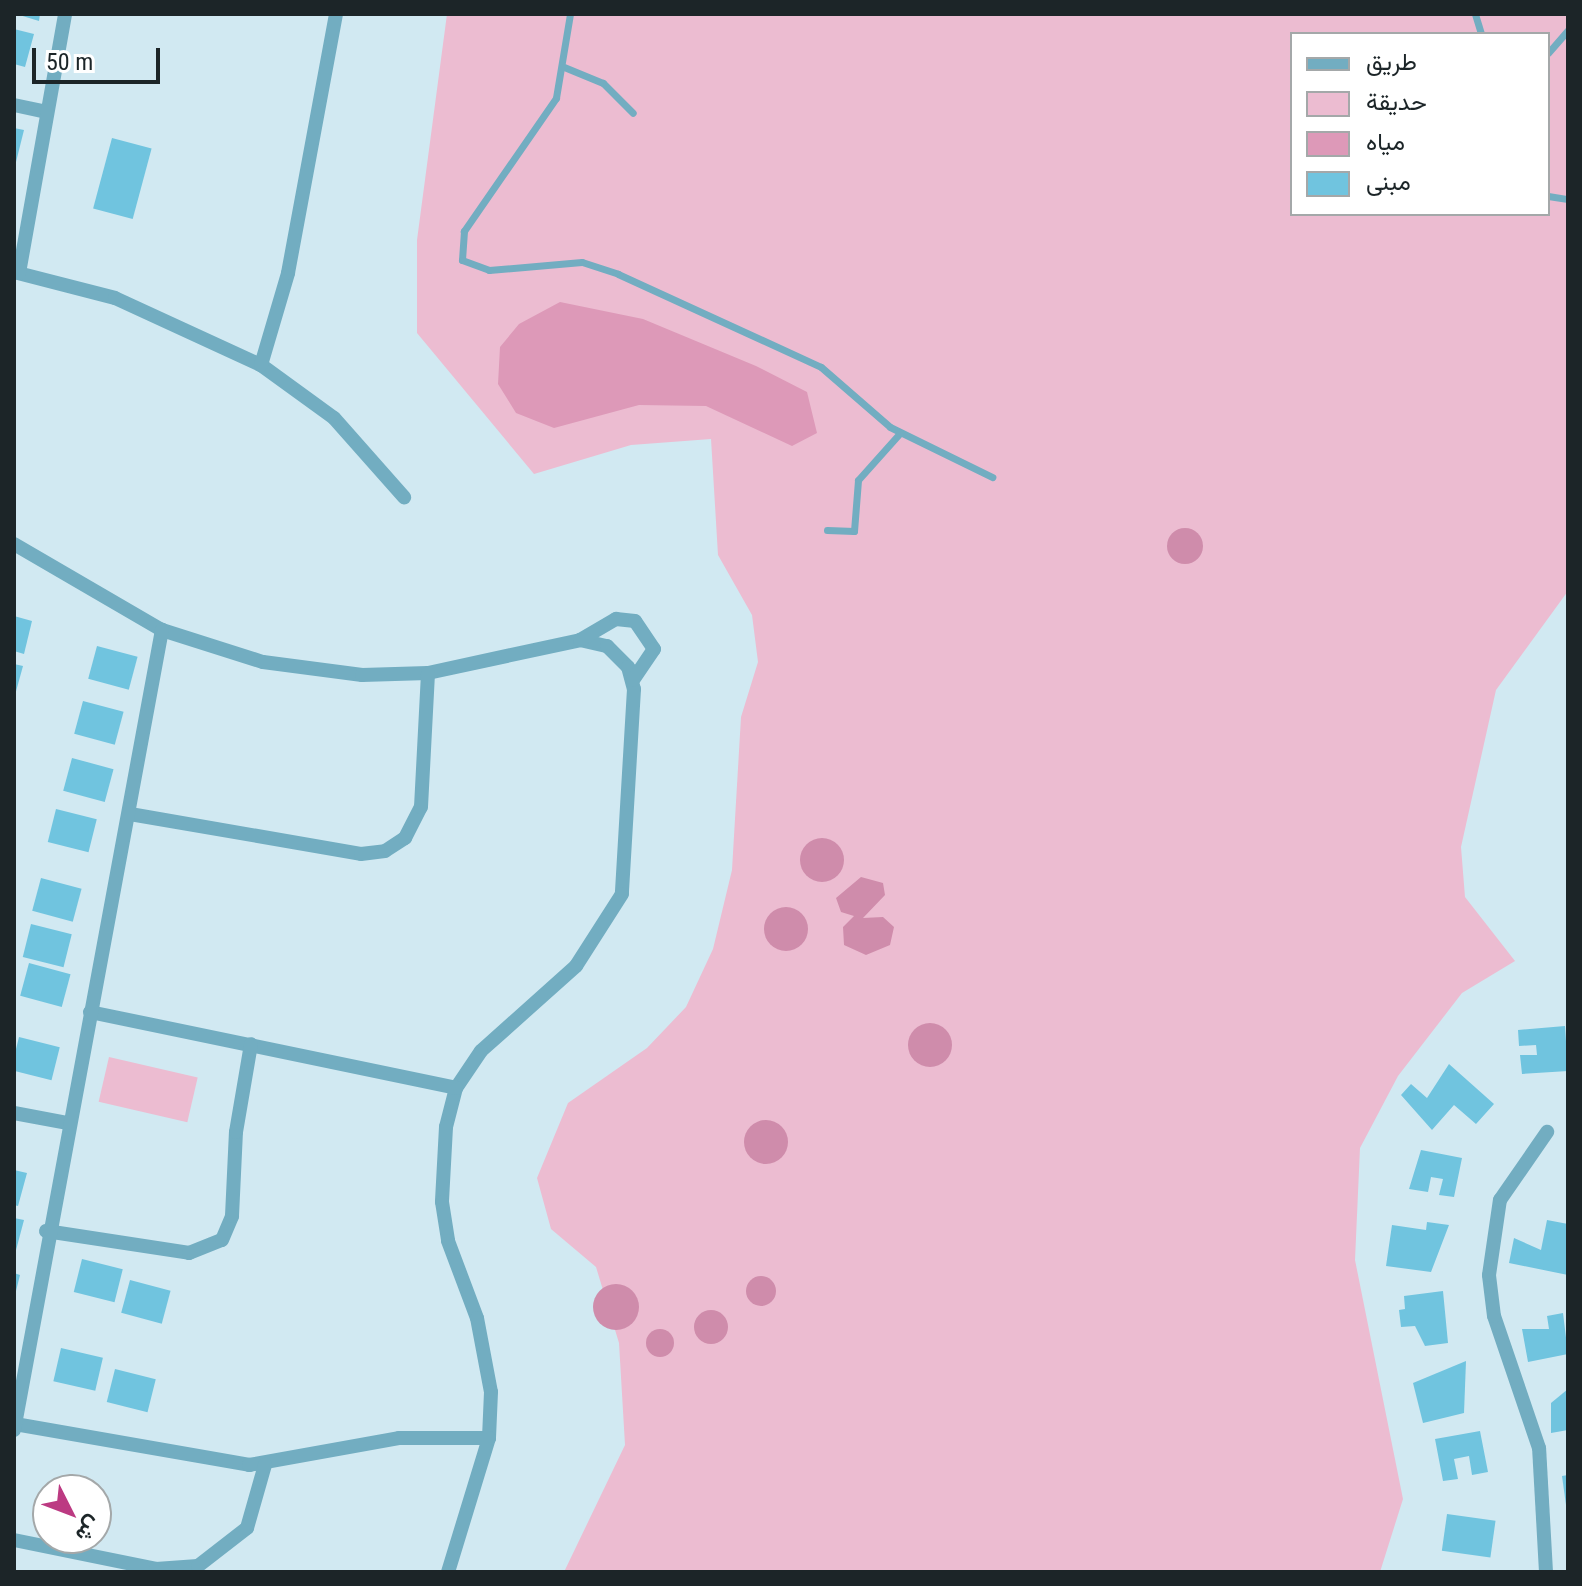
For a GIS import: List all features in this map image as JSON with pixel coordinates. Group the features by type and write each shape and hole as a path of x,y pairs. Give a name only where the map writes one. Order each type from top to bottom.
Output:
{"street":[{"path":"65,14 16,273 115,298 261,365 334,418 404,497"},
{"path":"261,365 288,273 336,14"},
{"path":"14,105 46,112"},
{"path":"14,544 162,630 311,671 428,673 580,640 616,619 635,621 654,649 633,680 622,894 598,942 481,1051 456,1088 442,1202 488,1359 489,1438 448,1572"},
{"path":"162,630 130,814 46,1231 15,1427 265,1465 399,1438 489,1438"},
{"path":"580,640 619,655 633,680"},
{"path":"130,814 361,854 385,851 405,838 421,807 428,673"},
{"path":"90,1012 456,1088"},
{"path":"46,1231 189,1253 222,1240 232,1216 236,1132 251,1044"},
{"path":"14,1113 68,1123"},
{"path":"1546,1572 1539,1448 1494,1316 1489,1265 1500,1200 1547,1132"},
{"path":"14,1540 156,1569 198,1566 247,1528 265,1465"}],"lane":[{"path":"570,14 564,67 545,123 464,231 462,260 474,269 582,262 609,270 821,367 900,433 992,477"},
{"path":"1550,51 1568,30"},
{"path":"564,67 603,83 633,113"},
{"path":"827,530 855,529 858,480 900,433"}],"green space":[{"path":"447,14 1568,14 1568,591 1496,690 1461,847 1465,897 1515,961 1462,993 1398,1076 1360,1148 1355,1260 1403,1499 1380,1572 564,1572 625,1445 619,1343 596,1267 551,1229 537,1178 568,1103 647,1048 686,1007 713,949 732,870 741,717 758,662 752,615 718,555 711,439 631,445 534,474 417,333 417,240"},
{"path":"109,1057 198,1077 187,1122 99,1102"}],"shaded area":[{"path":"1185,528 1198,533 1203,546 1198,559 1185,564 1172,559 1167,546 1172,533"},
{"path":"822,838 837,845 844,860 837,875 822,882 807,875 800,860 807,845"},
{"path":"861,877 883,883 885,895 863,918 883,917 894,927 890,945 866,955 844,945 843,927 854,916 841,912 836,898"},
{"path":"786,907 801,914 808,929 801,944 786,951 771,944 764,929 771,914"},
{"path":"930,1023 946,1029 952,1045 946,1061 930,1067 914,1061 908,1045 914,1029"},
{"path":"766,1120 781,1127 788,1142 781,1157 766,1164 751,1157 744,1142 751,1127"},
{"path":"761,1276 772,1280 776,1291 772,1302 761,1306 750,1302 746,1291 750,1280"},
{"path":"616,1284 632,1291 639,1307 632,1323 616,1330 600,1323 593,1307 600,1291"},
{"path":"711,1310 723,1315 728,1327 723,1339 711,1344 699,1339 694,1327 699,1315"},
{"path":"660,1329 670,1333 674,1343 670,1353 660,1357 650,1353 646,1343 650,1333"}],"water":[{"path":"560,302 643,319 756,366 807,392 817,433 792,446 706,406 639,405 554,428 516,413 498,384 500,347 519,324"}],"building":[{"path":"16,14 40,14 39,21"},
{"path":"14,29 34,34 25,67 14,64"},
{"path":"14,128 24,130 15,166 14,166"},
{"path":"112,138 152,149 133,219 93,209"},
{"path":"14,616 32,621 24,654 14,651"},
{"path":"97,646 138,657 129,690 88,679"},
{"path":"14,664 23,666 15,695 14,695"},
{"path":"83,701 124,712 115,745 74,734"},
{"path":"72,758 114,769 105,802 63,791"},
{"path":"56,809 97,819 89,852 48,842"},
{"path":"41,878 82,889 73,922 32,911"},
{"path":"31,924 72,934 64,967 23,957"},
{"path":"29,963 71,974 62,1007 20,996"},
{"path":"1565,1026 1568,1071 1522,1074 1520,1055 1537,1055 1536,1045 1519,1046 1518,1030"},
{"path":"19,1037 60,1047 52,1080 14,1071"},
{"path":"1449,1064 1494,1104 1476,1124 1454,1105 1432,1130 1401,1095 1411,1084 1427,1098"},
{"path":"1421,1150 1462,1158 1454,1197 1439,1195 1443,1179 1431,1177 1428,1192 1409,1189"},
{"path":"14,1170 27,1173 18,1206 14,1205"},
{"path":"14,1218 24,1220 15,1254 14,1254"},
{"path":"1547,1220 1568,1224 1568,1275 1509,1263 1514,1238 1541,1250"},
{"path":"1427,1222 1449,1225 1431,1272 1386,1266 1392,1225 1426,1230"},
{"path":"82,1259 123,1269 115,1302 74,1292"},
{"path":"14,1273 20,1275 15,1295 14,1295"},
{"path":"130,1280 171,1291 162,1324 121,1313"},
{"path":"1443,1291 1448,1343 1425,1346 1415,1326 1401,1327 1399,1310 1405,1309 1404,1296"},
{"path":"1563,1313 1568,1354 1528,1362 1522,1329 1549,1329 1547,1316"},
{"path":"61,1348 103,1358 95,1391 53,1381"},
{"path":"1466,1361 1464,1413 1423,1423 1413,1383"},
{"path":"115,1369 156,1379 148,1412 107,1402"},
{"path":"1568,1389 1568,1430 1551,1433 1551,1403"},
{"path":"1480,1431 1488,1472 1472,1475 1469,1456 1454,1459 1458,1479 1443,1481 1435,1439"},
{"path":"1568,1475 1568,1505 1566,1505 1562,1476"},
{"path":"1447,1514 1496,1521 1490,1557 1442,1551"}]}
